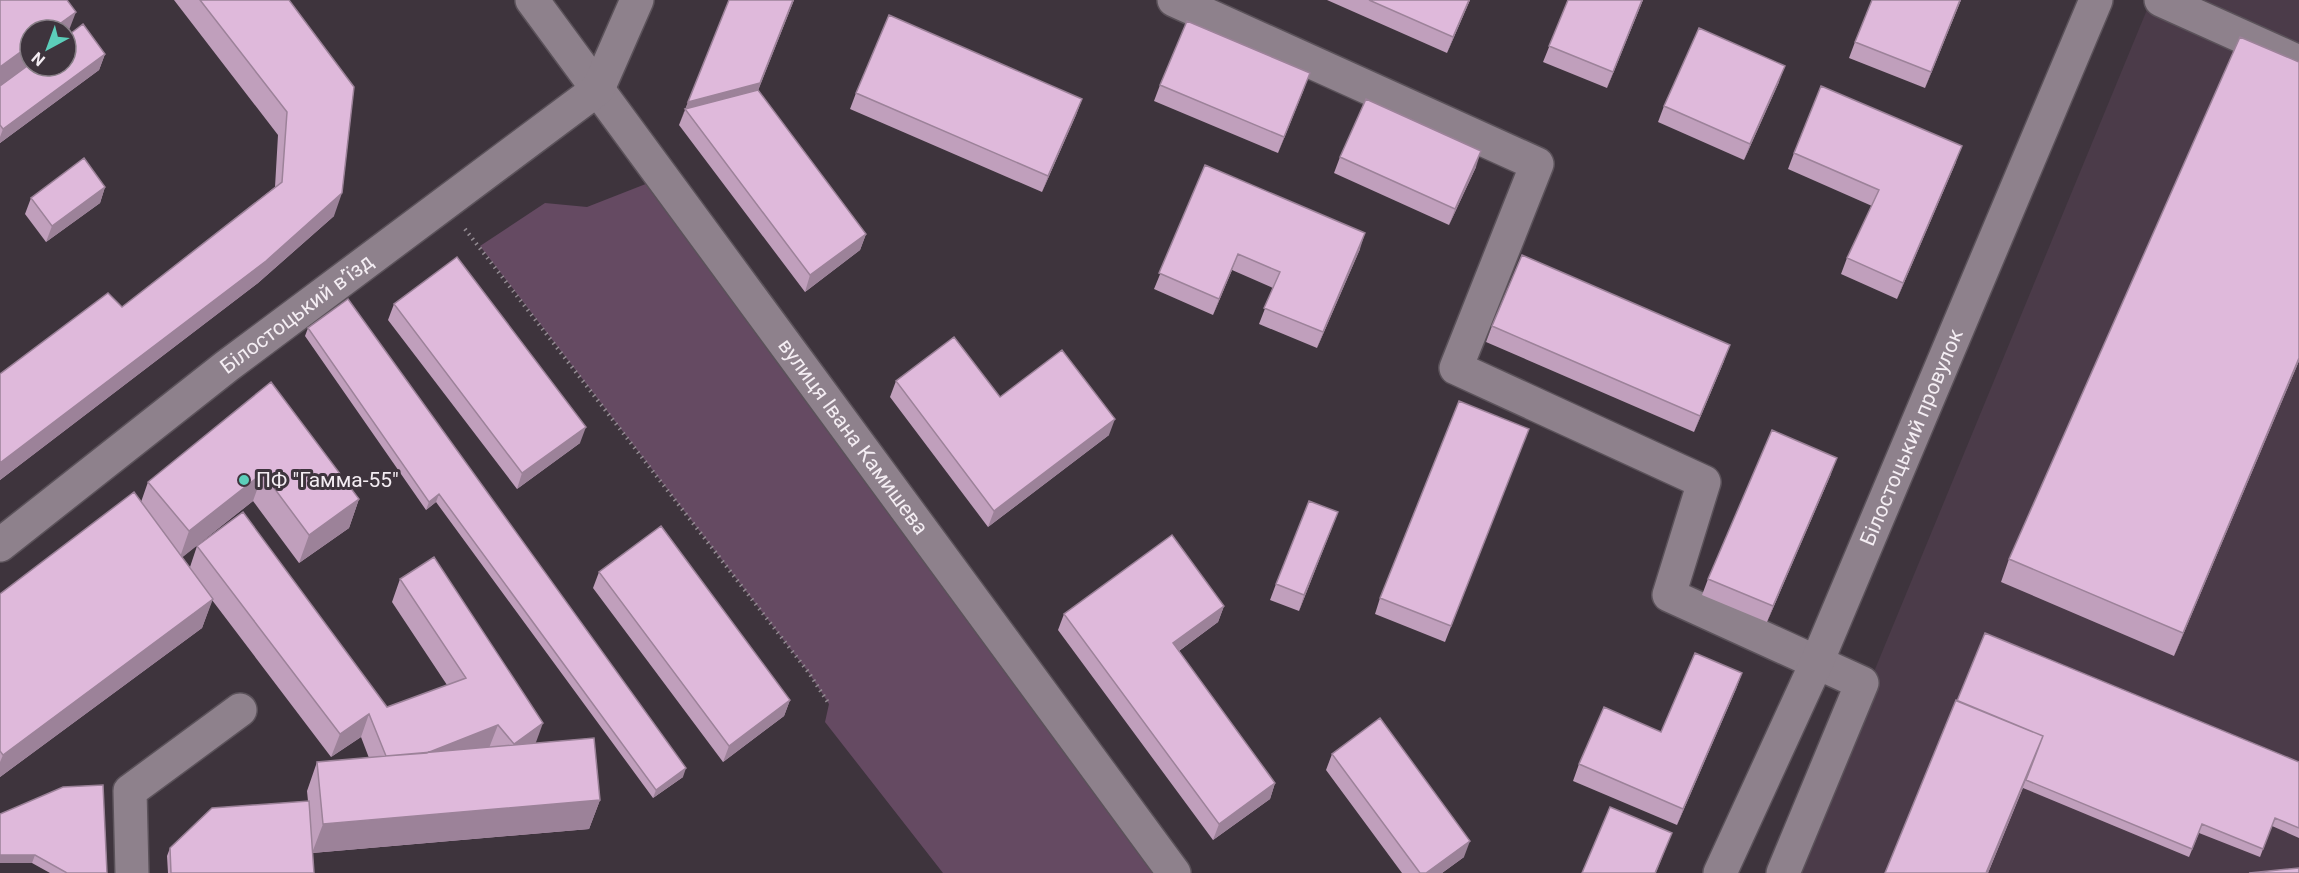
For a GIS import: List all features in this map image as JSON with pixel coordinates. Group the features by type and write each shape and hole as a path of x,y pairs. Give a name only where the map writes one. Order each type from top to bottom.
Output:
{"street":[{"name":"вулиця Івана Камишева","path":"532,0 1174,873"},
{"path":"598,89 637,0"},
{"path":"1174,0 1537,164 1456,368 1704,482 1669,596 1862,683 1783,873"},
{"name":"Білостоцький провулок","path":"1720,873 1816,664 2096,0"},
{"path":"2161,0 2299,62"},
{"name":"Білостоцький в’їзд","path":"0,545 227,366 598,89"},
{"path":"132,873 130,791 240,710"}],"path":[{"path":"443,204 495,265 809,673 830,704"}],"shaded area":[{"path":"2151,0 2299,0 2299,873 1791,873"},
{"path":"661,178 1174,873 943,873 825,722 829,704 809,673 480,246 545,203 587,207"}],"building":[{"path":"0,0 67,0 76,12 68,18 18,18 18,54 0,67"},
{"path":"200,0 289,0 354,87 342,193 266,261 0,463 0,374 108,293 122,307 282,182 287,112"},
{"path":"729,0 793,0 760,83 688,102"},
{"path":"1369,0 1469,0 1453,37"},
{"path":"1568,0 1642,0 1613,72 1549,46"},
{"path":"1872,0 1960,0 1931,72 1855,42"},
{"path":"889,15 1082,99 1048,176 856,93"},
{"path":"1187,21 1310,73 1284,137 1160,85"},
{"path":"83,24 105,54 78,74 78,28"},
{"path":"1699,28 1785,66 1750,144 1664,106"},
{"path":"2240,37 2299,62 2299,358 2183,633 2009,559"},
{"path":"18,73 18,78 72,78 3,129 0,125 0,86"},
{"path":"1821,86 1962,146 1903,283 1847,258 1879,190 1794,153"},
{"path":"758,90 866,234 810,275 685,109"},
{"path":"1366,99 1481,151 1455,209 1340,157"},
{"path":"84,158 105,187 52,226 31,198"},
{"path":"1205,165 1365,233 1323,332 1264,308 1280,272 1238,254 1219,299 1159,273"},
{"path":"1522,255 1730,345 1700,416 1492,326"},
{"path":"457,257 586,427 522,473 394,304"},
{"path":"348,299 686,768 656,790 439,494 429,502 308,328"},
{"path":"954,337 1000,397 1062,350 1115,419 994,511 896,381"},
{"name":"ПФ \"Гамма-55\"","path":"271,382 359,499 309,535 263,473 189,531 148,482"},
{"path":"1459,401 1529,429 1451,626 1380,598"},
{"path":"1772,430 1837,458 1773,606 1708,579"},
{"path":"134,492 213,599 3,755 0,751 0,594"},
{"path":"1309,501 1338,512 1304,595 1276,584"},
{"path":"243,512 387,707 466,678 400,579 434,557 543,723 514,744 498,725 427,753 386,756 369,714 340,734 197,546"},
{"path":"661,526 790,700 729,746 599,572"},
{"path":"1172,535 1224,606 1173,643 1275,783 1219,824 1064,614"},
{"path":"1985,633 2299,762 2299,828 2275,818 2263,849 2202,824 2192,849 2026,780 2043,736 1957,701"},
{"path":"1695,653 1742,673 1683,809 1579,764 1604,707 1661,732"},
{"path":"1956,700 2043,736 1986,873 1885,873"},
{"path":"1380,718 1470,841 1426,873 1420,873 1332,754"},
{"path":"594,738 600,800 323,824 317,762"},
{"path":"103,785 107,873 67,873 35,855 0,855 0,814 63,787"},
{"path":"309,801 314,873 171,873 170,848 212,808"},
{"path":"1610,807 1672,833 1655,873 1582,873"},
{"path":"2299,868 2299,873 2249,873"}],"place":[{"name":"ПФ \"Гамма-55\"","path":"244,480"}]}
